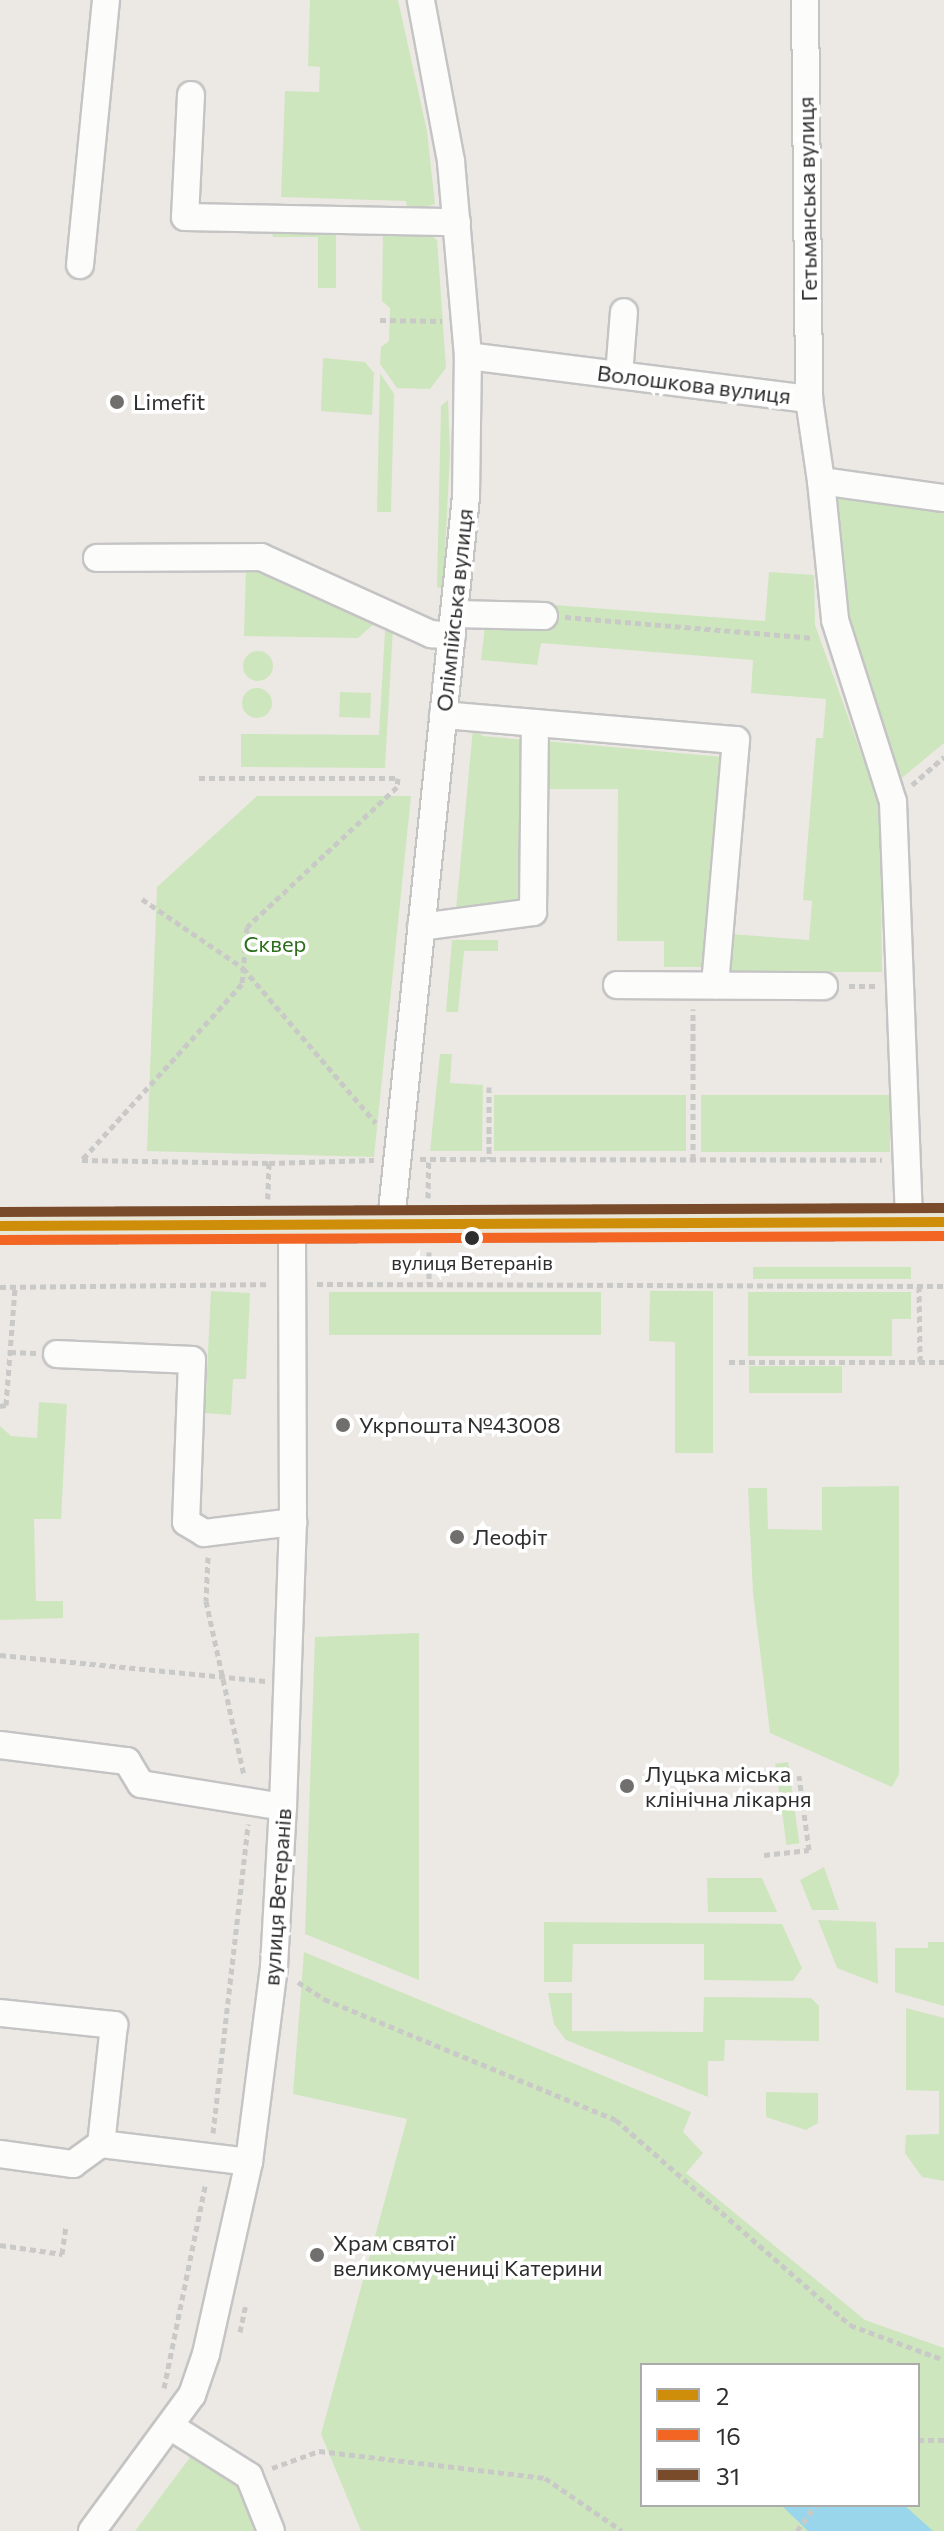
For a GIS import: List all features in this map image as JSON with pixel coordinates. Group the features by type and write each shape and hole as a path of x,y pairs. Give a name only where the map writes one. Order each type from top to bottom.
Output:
{"main road":[{"path":"0,1226 391,1221 944,1222"}],"street":[{"path":"80,265 106,0"},
{"name":"Олімпійська вулиця","path":"391,1221 466,496 468,356 457,222 451,161 421,0"},
{"name":"Гетьманська вулиця","path":"805,0 809,399"},
{"path":"191,95 185,217 457,222"},
{"path":"619,375 624,312"},
{"name":"Волошкова вулиця","path":"468,356 809,399 841,640 893,802 909,1222"},
{"path":"821,481 944,498"},
{"path":"97,558 261,557 431,634 453,625 544,616"},
{"path":"443,715 736,740 704,985"},
{"path":"421,927 533,912 535,723"},
{"path":"617,985 824,986"},
{"name":"вулиця Ветеранів","path":"92,2531 173,2428 192,2395 206,2354 249,2162 274,1966 288,1683 293,1522 280,1284 280,1222"},
{"path":"57,1354 192,1360 186,1522 210,1532 293,1522"},
{"path":"0,1745 127,1761 141,1784 283,1807"},
{"path":"0,2013 114,2025 101,2144"},
{"path":"0,2154 73,2164 101,2144 249,2162"},
{"path":"173,2428 249,2476 271,2531"}],"path":[{"path":"380,320 455,321"},
{"path":"544,616 841,640"},
{"path":"893,802 944,757"},
{"path":"199,778 398,778 397,787 247,927 242,984 82,1160 269,1163 489,1159 907,1160"},
{"path":"142,899 243,968 385,1133"},
{"path":"693,1160 704,985"},
{"path":"824,986 900,986"},
{"path":"489,1087 489,1159"},
{"path":"269,1163 280,1222"},
{"path":"267,1268 280,1284"},
{"path":"0,1287 280,1284 944,1286"},
{"path":"919,1286 920,1362"},
{"path":"0,1406 6,1405 15,1287"},
{"path":"729,1362 942,1360"},
{"path":"210,1532 206,1601 226,1677 249,1802"},
{"path":"0,1655 288,1683"},
{"path":"764,1855 809,1850 799,1776"},
{"path":"274,1966 324,1999 616,2120 850,2325 944,2360"},
{"path":"0,2245 62,2254 66,2226"},
{"path":"920,2440 944,2440"},
{"path":"249,2476 319,2451 545,2478 622,2531"},
{"path":"797,2531 815,2507"}],"green space":[{"path":"310,0 398,0 427,131 435,204 408,212 406,201 281,197 285,91 319,92 320,67 308,66"},
{"path":"236,226 336,228 336,288 318,288 318,237 273,237 272,232 236,232"},
{"path":"383,226 424,230 437,240 446,368 430,389 397,388 380,364 381,347 389,341 390,308 382,301"},
{"path":"323,358 365,362 374,373 372,415 321,411"},
{"path":"380,373 394,394 391,512 377,512"},
{"path":"448,400 450,454 443,589 437,587 441,406"},
{"path":"833,493 944,508 944,743 897,782 845,619"},
{"path":"246,569 271,575 376,622 358,638 244,636"},
{"path":"769,572 814,575 815,625 880,806 882,972 727,972 730,934 809,940 812,901 803,900 816,738 823,738 826,699 751,693 753,660 541,643 537,665 481,660 488,600 765,621"},
{"path":"393,628 385,768 241,767 241,734 379,735 385,631"},
{"path":"258,651 264,652 272,660 272,672 264,680 258,681 252,680 244,672 243,666 244,660 252,652"},
{"path":"257,688 267,693 272,703 267,713 257,718 247,713 242,703 247,693"},
{"path":"340,692 371,693 370,718 339,717"},
{"path":"473,729 483,736 525,740 520,901 456,910"},
{"path":"545,741 723,757 705,967 664,967 664,941 617,941 618,789 545,789"},
{"name":"Сквер","path":"257,796 411,796 374,1157 147,1151 157,887"},
{"path":"452,940 498,940 498,951 464,951 458,1012 446,1012"},
{"path":"440,1054 452,1054 450,1083 483,1085 482,1151 430,1151"},
{"path":"494,1095 686,1095 686,1151 494,1151"},
{"path":"701,1095 890,1095 890,1152 701,1152"},
{"path":"753,1267 911,1267 911,1279 753,1279"},
{"path":"211,1291 250,1293 246,1379 233,1379 231,1415 205,1413"},
{"path":"650,1291 713,1291 713,1453 675,1453 675,1342 649,1341"},
{"path":"329,1292 601,1292 601,1335 329,1335"},
{"path":"748,1292 911,1292 911,1319 892,1319 892,1356 748,1356"},
{"path":"749,1366 842,1366 842,1393 749,1393"},
{"path":"39,1402 67,1404 61,1519 34,1519 36,1601 63,1601 63,1618 0,1620 0,1426 11,1436 37,1438"},
{"path":"899,1486 899,1774 892,1787 770,1733 753,1593 748,1488 767,1488 768,1529 822,1530 822,1487"},
{"path":"419,1633 419,1980 305,1934 315,1637"},
{"path":"788,1762 799,1843 787,1845 775,1764"},
{"path":"824,1867 839,1910 812,1910 800,1880"},
{"path":"707,1878 762,1878 777,1912 708,1912"},
{"path":"818,1920 876,1922 878,1984 837,1968"},
{"path":"544,1922 782,1924 802,1968 793,1981 704,1980 704,1944 573,1944 572,1982 544,1982"},
{"path":"928,1942 944,1942 944,2006 895,1992 895,1948 928,1948"},
{"path":"304,1952 691,2112 683,2132 703,2153 686,2173 865,2320 944,2348 944,2531 361,2531 321,2434 407,2119 293,2094"},
{"path":"548,1993 572,1993 572,2031 703,2032 704,1997 811,1998 819,2006 819,2041 725,2040 724,2061 708,2061 708,2097 566,2040 554,2024"},
{"path":"906,2008 944,2018 944,2181 922,2177 905,2153 906,2135 939,2134 939,2091 906,2090"},
{"path":"766,2092 818,2093 818,2123 806,2130 766,2117"},
{"path":"194,2452 242,2482 261,2531 135,2531"}],"water":[{"path":"783,2507 906,2507 933,2531 808,2531"}],"transit line":[{"name":"31","path":"0,1212 944,1208"},
{"name":"2","path":"0,1226 944,1222"},
{"name":"16","path":"0,1240 944,1236"}],"place":[{"name":"Limefit","path":"117,402"},
{"name":"вулиця Ветеранів","path":"472,1238"},
{"name":"Укрпошта №43008","path":"343,1425"},
{"name":"Леофіт","path":"457,1537"},
{"name":"Луцька міська клінічна лікарня","path":"627,1786"},
{"name":"Храм святої великомучениці Катерини","path":"317,2255"}]}
